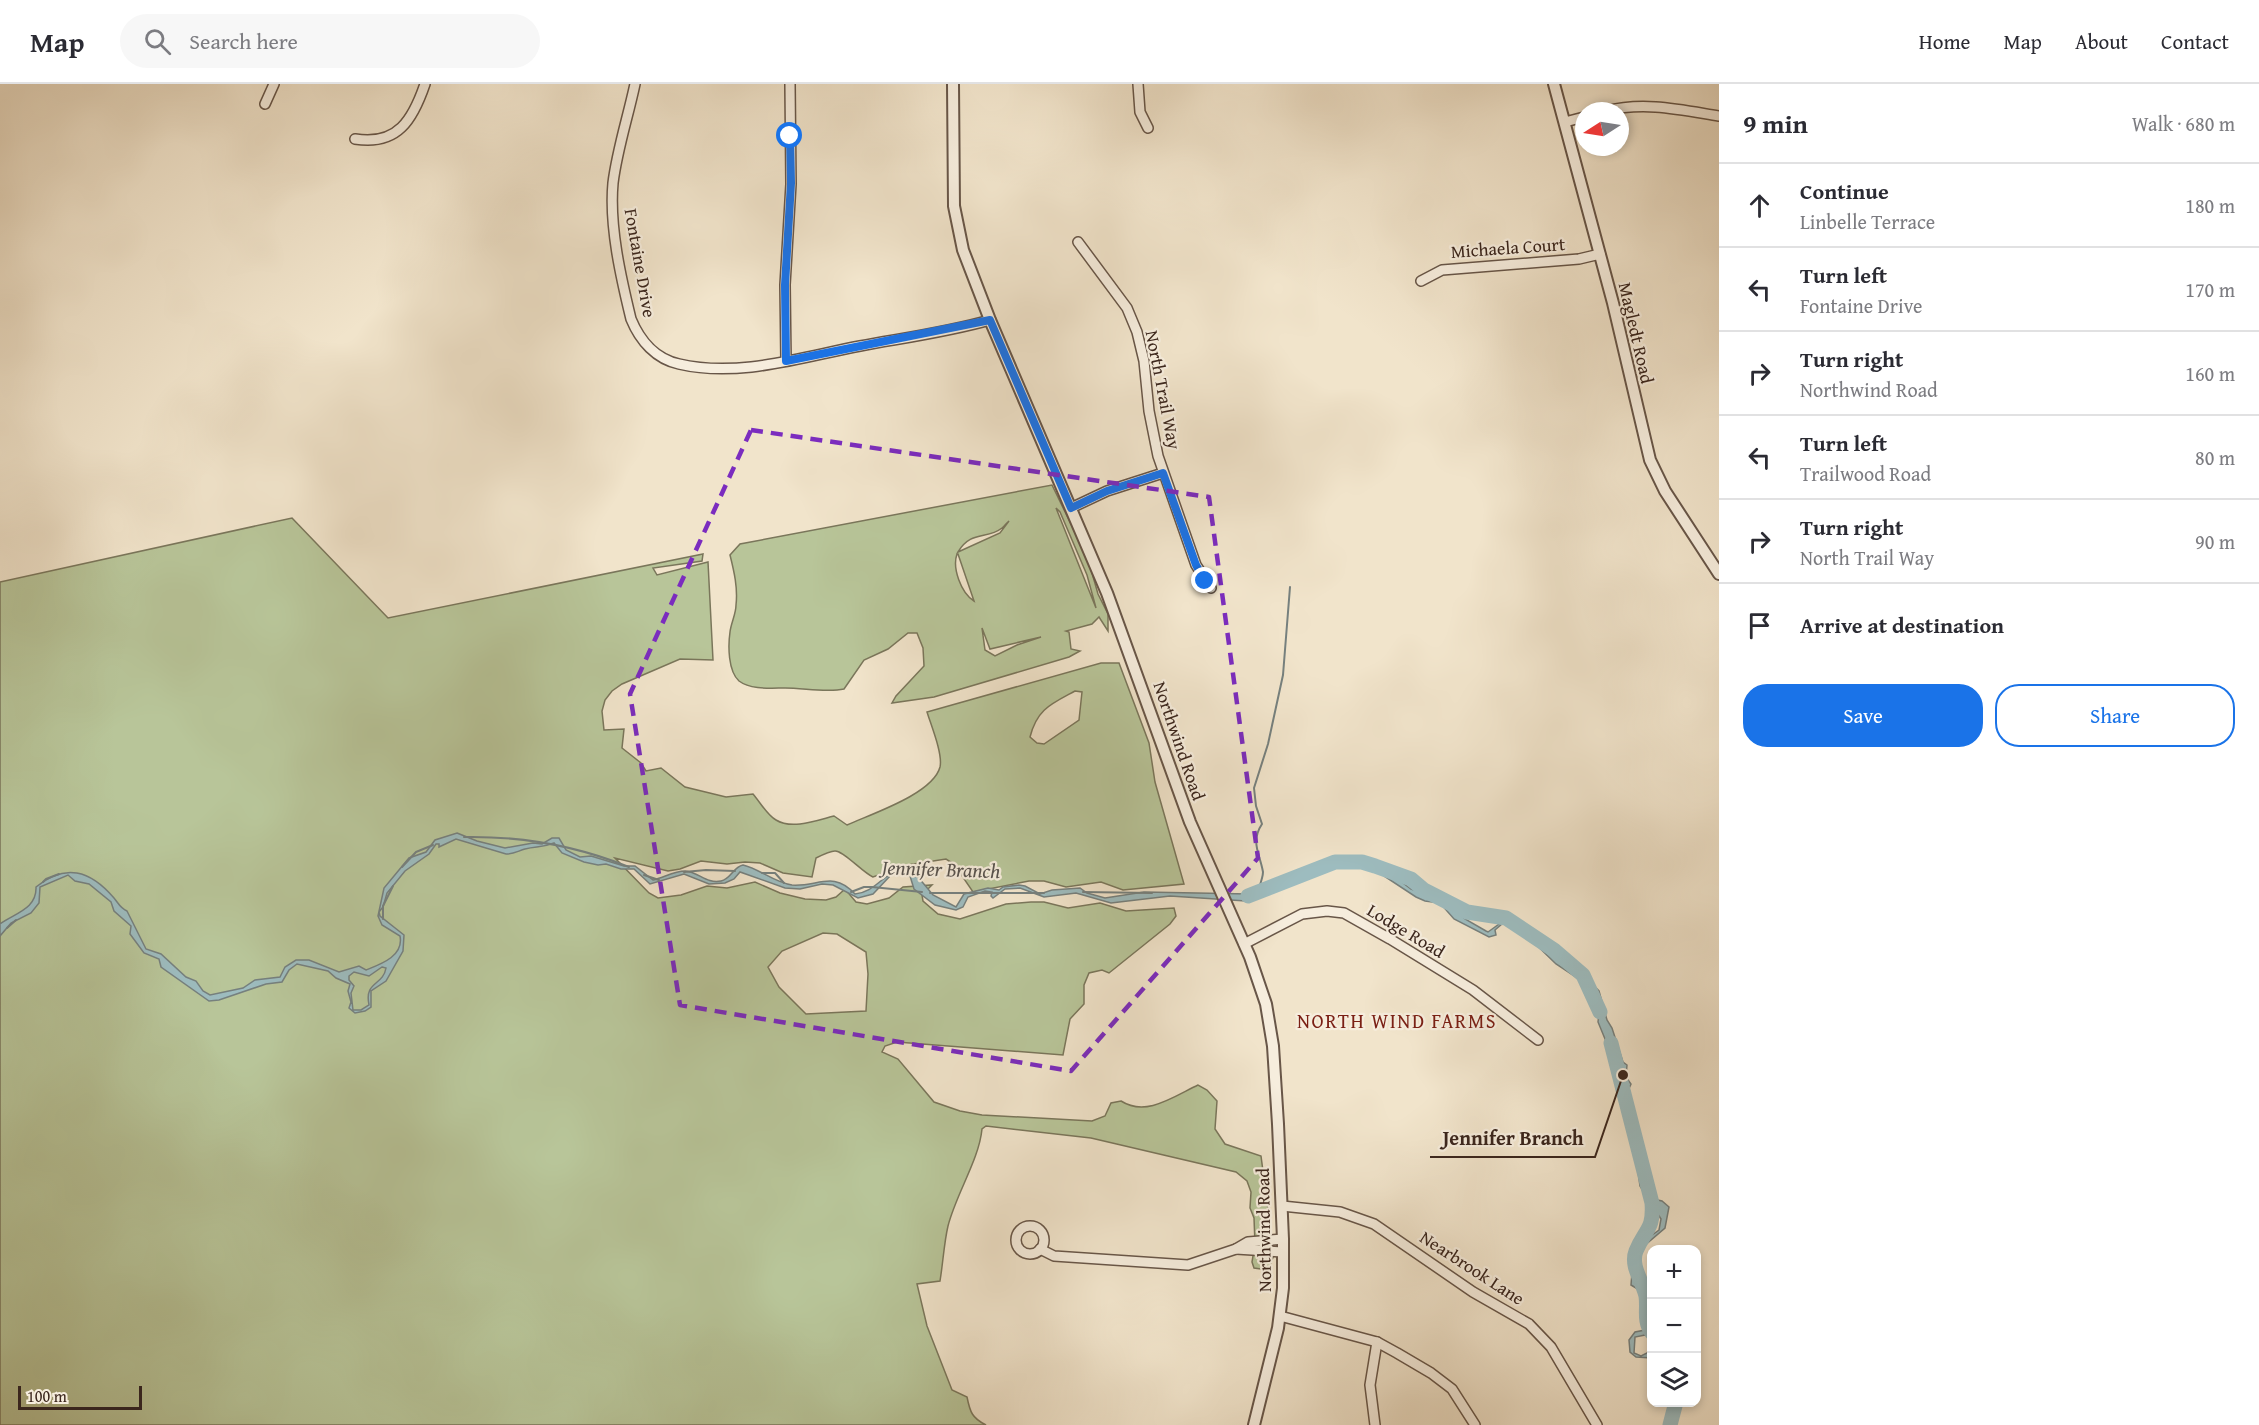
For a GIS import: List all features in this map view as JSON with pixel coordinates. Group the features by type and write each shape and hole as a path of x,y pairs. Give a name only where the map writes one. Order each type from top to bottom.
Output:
{"street":[{"path":"265,104 274,84"},
{"path":"355,139 374,139 399,130 414,113 425,84"},
{"name":"Fontaine Drive","path":"635,84 613,182 612,207 627,301 637,333 652,351 678,364 730,368 754,367 990,320"},
{"path":"786,361 785,285 791,183 790,84"},
{"name":"Northwind Road","path":"953,84 953,169 956,217 963,250 990,320 1128,647 1182,801 1263,992 1272,1038 1283,1252 1280,1316 1254,1425"},
{"path":"1138,84 1140,112 1148,128"},
{"name":"Magledt Road","path":"1554,84 1600,254 1650,460 1665,491 1719,574"},
{"path":"1629,108 1660,107 1719,116"},
{"path":"1565,122 1575,119"},
{"name":"North Trail Way","path":"1078,242 1127,308 1137,332 1144,361 1154,438 1163,473 1196,565 1211,588"},
{"name":"Michaela Court","path":"1421,281 1442,270 1579,259 1600,254"},
{"path":"1071,508 1107,491 1163,473"},
{"name":"Lodge Road","path":"1244,944 1302,914 1327,911 1344,914 1422,957 1481,995 1538,1040"},
{"name":"Nearbrook Lane","path":"1282,1206 1340,1212 1374,1224 1473,1292 1529,1324 1551,1347 1597,1425"},
{"path":"1040,1249 1054,1256 1188,1265 1236,1249 1248,1242 1283,1239"},
{"path":"1236,1249 1283,1252"},
{"path":"1280,1316 1377,1342 1431,1373 1452,1389 1475,1425"},
{"path":"1375,1425 1370,1386 1377,1342"}],"highlighted area":[{"path":"751,430 1209,497 1258,858 1071,1071 680,1005 630,694"}],"green space":[{"path":"1052,485 1088,559 1098,594 1108,614 1108,631 1099,617 1092,624 1066,631 1069,632 1071,649 1080,651 1069,657 934,697 892,703 924,666 923,648 917,633 908,633 888,649 864,660 844,689 749,686 735,677 729,651 736,599 730,555 740,544","holes":["1056,508 1060,512 1087,575 1096,608","1009,521 1000,533 958,552 968,541 991,534","958,554 974,601 962,586 957,573","982,628 990,649 1041,637 995,656 985,650"]},
{"path":"292,518 388,618 703,554 702,561 653,568 657,575 708,562 713,660 680,659 622,684 605,700 602,711 604,730 624,729 622,748 641,763 646,771 661,768 685,787 726,797 753,794 773,818 790,824 834,816 847,825 900,802 926,786 935,777 940,767 938,747 927,712 1101,663 1119,663 1149,743 1155,782 1184,884 1123,890 1101,882 1066,887 1044,881 1029,881 973,892 954,864 946,859 907,865 873,877 843,854 833,851 816,858 812,877 783,873 760,863 727,864 701,861 668,871 615,858 649,893 658,898 681,895 707,886 727,888 755,882 780,893 805,899 826,900 836,897 845,889 856,902 867,904 889,898 903,887 932,885 922,895 923,901 938,914 960,919 1006,904 1031,902 1044,902 1068,908 1100,903 1126,911 1174,908 1176,916 1170,924 1109,973 1102,970 1089,973 1084,985 1084,1004 1070,1019 1063,1055 897,1042 885,1046 882,1052 898,1059 934,1102 960,1111 982,1115 1092,1121 1105,1116 1111,1103 1121,1101 1140,1107 1150,1106 1160,1104 1198,1085 1207,1090 1217,1101 1215,1129 1225,1144 1261,1156 1274,1255 1268,1270 1254,1268 1252,1262 1255,1244 1254,1218 1250,1208 1251,1192 1247,1181 1236,1172 1091,1138 986,1126 982,1129 977,1153 948,1226 940,1281 917,1284 927,1326 952,1390 967,1397 972,1414 986,1425 0,1425 0,582","holes":["1075,691 1082,692 1079,720 1044,744 1037,743 1030,737 1041,714 1046,708","823,933 837,934 866,952 868,974 866,1011 806,1014 779,987 768,967 782,951"]}],"water":[{"name":"Jennifer Branch","path":"457,833 505,848 533,843 542,844 552,838 559,838 566,850 580,857 591,856 624,866 635,866 653,880 685,871 711,881 721,881 743,865 786,884 801,885 832,881 840,883 855,894 869,890 891,873 906,869 913,876 918,877 933,895 956,907 964,894 988,888 999,890 1003,887 1019,885 1040,894 1052,890 1080,888 1087,893 1105,898 1144,892 1249,894 1300,879 1313,867 1330,859 1344,858 1370,863 1386,870 1411,889 1445,901 1465,919 1488,932 1502,922 1508,921 1524,926 1544,949 1563,965 1579,971 1599,991 1607,1020 1612,1028 1623,1062 1627,1065 1626,1077 1631,1084 1627,1093 1640,1134 1640,1150 1644,1167 1642,1177 1645,1189 1653,1199 1662,1201 1669,1207 1665,1228 1637,1252 1632,1261 1647,1292 1647,1299 1646,1294 1631,1285 1632,1273 1629,1261 1638,1245 1659,1230 1661,1219 1640,1186 1632,1128 1627,1116 1619,1073 1598,1022 1599,1014 1588,985 1556,964 1518,927 1510,923 1502,924 1495,930 1496,935 1489,937 1454,919 1440,903 1416,897 1369,866 1356,868 1330,862 1302,880 1246,901 1170,896 1111,903 1076,893 1044,897 1020,888 1005,889 993,898 992,892 985,891 968,897 963,907 956,910 935,905 914,889 907,873 891,875 873,894 858,898 833,885 822,884 800,889 785,888 740,872 734,879 725,883 709,884 684,874 650,884 634,869 621,869 606,864 584,862 562,853 554,843 506,854 456,839 439,847 439,844 436,844 429,854 405,871 387,893 379,912 380,916 404,935 403,951 386,981 371,991 371,1007 355,1013 349,1008 350,984 336,978 328,971 297,964 289,970 282,982 266,984 219,1000 209,1001 161,967 159,959 144,953 130,934 131,926 114,911 111,902 89,884 75,881 68,875 40,887 39,903 31,913 11,923 0,936 0,924 24,910 33,901 36,887 57,875 77,873 96,881 127,911 146,949 161,954 210,995 243,988 255,980 280,977 285,967 296,960 309,960 339,972 359,966 366,970 390,958 395,954 400,943 400,936 382,925 378,916 384,888 409,858 426,852 435,840","holes":["382,967 386,968 384,974 371,987 368,997 369,1005 361,1010 353,1010 351,993 354,986 349,976 354,972 369,976"]},
{"path":"1647,1328 1645,1335 1635,1337 1634,1353 1641,1356 1647,1353 1647,1358 1636,1357 1630,1352 1629,1340 1635,1332"}],"waterway":[{"path":"1258,891 1263,872 1256,842 1258,830 1262,824 1256,806 1254,788 1268,744 1283,675 1290,587"},
{"name":"Jennifer Branch","path":"464,837 506,838 548,844 589,853 629,867"},
{"name":"Jennifer Branch","path":"402,867 416,852 433,845"},
{"name":"Jennifer Branch","path":"1248,896 1335,862 1362,862 1375,866 1411,879 1424,890 1467,912 1506,918 1554,950 1583,975 1600,1012"},
{"name":"Jennifer Branch","path":"684,872 735,871"},
{"name":"Jennifer Branch","path":"762,873 775,873 784,883"},
{"name":"Jennifer Branch","path":"43,882 59,874"},
{"name":"Jennifer Branch","path":"644,875 659,880"},
{"name":"Jennifer Branch","path":"383,919 383,906 393,886"},
{"name":"Jennifer Branch","path":"851,892 864,887 922,892"},
{"name":"Jennifer Branch","path":"1083,892 1152,893"},
{"name":"Jennifer Branch","path":"930,893 1044,893"},
{"name":"Jennifer Branch","path":"7,928 16,920"},
{"name":"Jennifer Branch","path":"1611,1043 1652,1203 1652,1219 1635,1257 1636,1268 1646,1296 1647,1319"},
{"name":"Jennifer Branch","path":"1670,1425 1675,1407"}],"place":[{"name":"Jennifer Branch","path":"1623,1075"}],"district":[{"name":"NORTH WIND FARMS","path":"1397,1021"}],"route":[{"path":"790,136 791,183 785,285 786,361 990,320 1071,508 1107,491 1163,473 1196,565 1205,581"}]}
